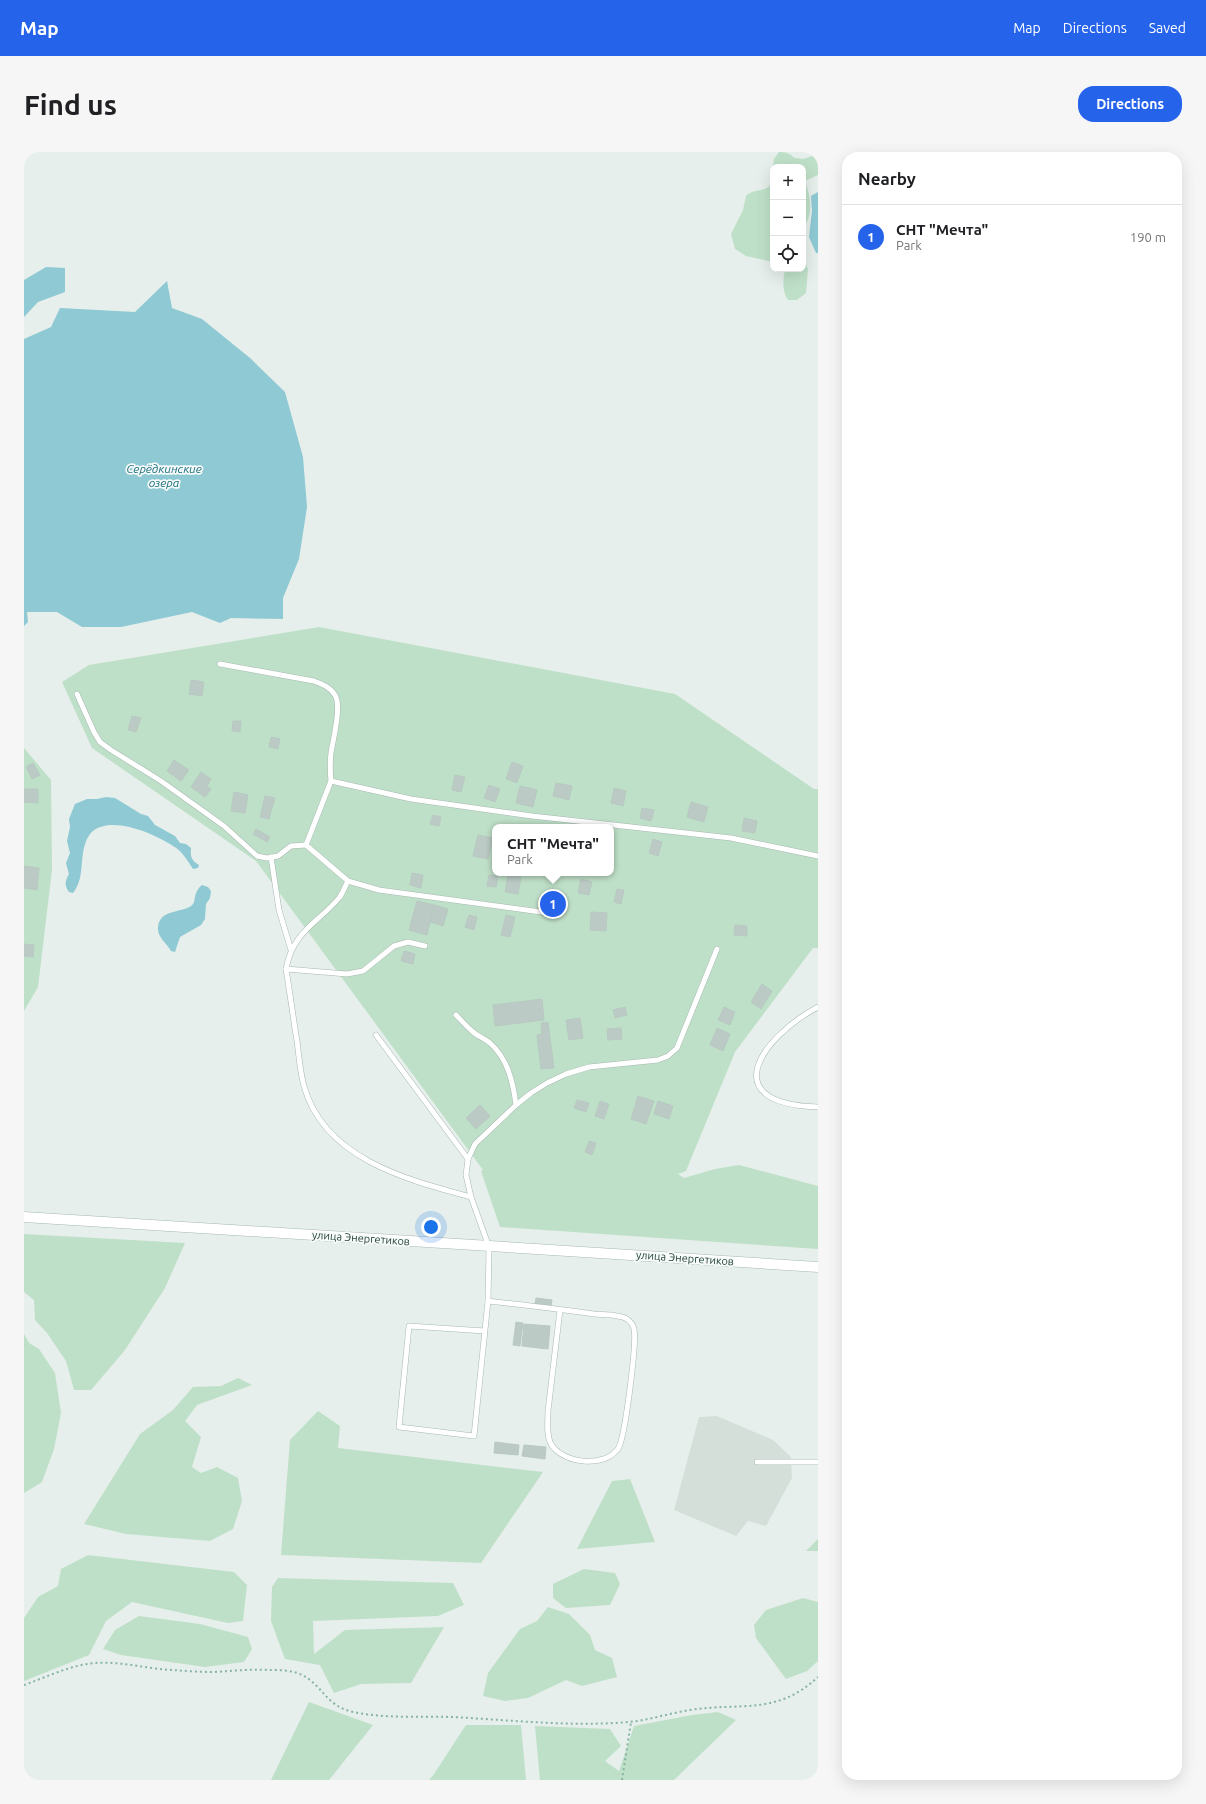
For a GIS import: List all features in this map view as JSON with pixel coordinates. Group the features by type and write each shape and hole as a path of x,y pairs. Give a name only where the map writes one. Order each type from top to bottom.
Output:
{"street":[{"name":"улица Энергетиков","path":"24,1217 818,1267"}],"lane":[{"path":"220,664 314,681 327,686 336,696 336,729 330,763 331,781 306,845"},
{"path":"77,694 94,732 105,746 161,781 224,826 257,856 267,858 278,856 291,846 306,845 348,881 379,890 556,914"},
{"path":"331,781 411,799 532,816 604,824"},
{"path":"614,825 731,838 818,856"},
{"path":"271,857 279,910 291,950"},
{"path":"348,881 340,897 304,931 294,943 286,969 304,1087 313,1109 327,1129 361,1157 389,1171 427,1185 471,1198"},
{"path":"286,969 347,974 363,971 394,946 408,942 425,946"},
{"path":"485,1331 410,1326 399,1427 474,1436 485,1331 488,1301 489,1247 471,1198 466,1175 468,1159 475,1144 516,1105 531,1093 566,1074 589,1067 658,1060 668,1056 677,1048 718,949"},
{"path":"818,1007 785,1029 767,1049 758,1064 755,1077 758,1087 769,1097 799,1107 818,1107"},
{"path":"456,1015 472,1031 490,1043 501,1055 511,1076 516,1105"},
{"path":"376,1035 468,1159"},
{"path":"488,1301 622,1317 627,1319 633,1328 634,1350 623,1435 618,1449 608,1458 593,1461 574,1459 558,1452 550,1443 548,1411 560,1310"},
{"path":"756,1462 818,1462"}],"path":[{"path":"24,1685 72,1668 94,1663 115,1663 170,1670 213,1672 246,1668 283,1670 304,1676 332,1704 349,1711 383,1715 500,1719 555,1724 631,1722 690,1710 735,1706 761,1706 781,1701 804,1689 818,1677"},
{"path":"622,1780 631,1722"}],"shaded area":[{"path":"717,1416 773,1440 791,1457 792,1478 766,1526 748,1521 736,1536 674,1510 699,1417"}],"green space":[{"path":"779,152 788,153 794,158 803,159 818,154 818,175 806,181 806,164 773,164 774,159"},
{"path":"770,185 770,261 746,256 735,249 731,234 743,210 746,196 752,192"},
{"path":"806,185 810,206 806,223"},
{"path":"806,264 808,269 806,293 797,300 788,300 783,281 784,272 806,272"},
{"path":"319,627 675,694 814,789 818,789 818,948 813,948 735,1052 686,1171 678,1174 684,1178 715,1169 739,1165 818,1186 818,1249 500,1227 481,1171 483,1170 256,861 92,748 62,682 89,665"},
{"path":"24,748 51,780 52,870 38,987 24,1011"},
{"path":"24,1234 185,1243 165,1288 125,1350 91,1390 74,1390 66,1361 47,1333 35,1320 34,1300 24,1292"},
{"path":"24,1334 29,1343 39,1349 55,1373 61,1413 54,1449 42,1482 24,1493"},
{"path":"238,1378 252,1385 197,1405 185,1421 201,1437 192,1467 201,1473 217,1467 238,1478 242,1501 233,1529 210,1541 126,1534 84,1524 140,1434 173,1410 193,1387 221,1386"},
{"path":"318,1411 340,1426 338,1448 543,1472 481,1563 281,1555 290,1440"},
{"path":"630,1479 655,1542 577,1549 612,1481"},
{"path":"818,1539 818,1551 806,1551"},
{"path":"88,1555 234,1572 247,1585 243,1621 228,1623 132,1602 106,1621 89,1655 24,1681 24,1618 38,1597 58,1586 61,1569"},
{"path":"584,1569 615,1573 620,1584 610,1605 566,1608 553,1598 553,1584"},
{"path":"278,1578 453,1583 464,1605 438,1616 313,1621 314,1654 345,1630 444,1627 411,1683 361,1684 334,1693 320,1665 285,1659 271,1621 272,1587"},
{"path":"803,1598 818,1602 818,1661 807,1671 786,1679 756,1638 754,1625 766,1610"},
{"path":"548,1607 569,1614 590,1635 595,1650 612,1658 617,1677 582,1686 566,1680 528,1698 505,1701 483,1696 488,1673 520,1629 537,1621"},
{"path":"139,1616 200,1624 248,1637 252,1649 244,1662 205,1667 121,1655 103,1649 115,1630"},
{"path":"309,1702 373,1725 329,1780 271,1780"},
{"path":"718,1712 736,1720 674,1780 540,1780 535,1726 610,1729 621,1746 605,1761 619,1771 634,1726 692,1715"},
{"path":"466,1725 521,1725 526,1780 429,1780"}],"water":[{"path":"818,192 818,253 816,253 809,237 812,211 811,196"},
{"path":"46,267 65,268 65,292 38,302 24,317 24,280"},
{"name":"Серёдкинские озера","path":"167,281 172,308 202,319 250,358 285,392 303,457 307,507 299,559 283,598 283,619 231,618 220,623 192,612 121,627 82,627 57,612 27,612 28,622 24,626 24,339 51,327 60,308 135,312"},
{"path":"106,797 115,798 141,814 148,816 155,825 175,836 180,843 186,844 191,848 191,856 199,865 198,868 193,869 176,848 155,836 132,828 119,825 108,825 98,828 90,834 84,848 80,879 73,893 69,892 66,887 69,874 66,863 70,853 67,841 70,827 69,819 75,804 87,799"},
{"path":"202,885 208,887 211,891 210,898 206,904 205,919 201,925 180,937 175,952 171,951 159,934 158,927 160,921 167,914 193,905 197,891"}],"building":[{"path":"191,680 204,682 202,696 189,694"},
{"path":"132,716 141,718 136,732 128,730"},
{"path":"233,721 241,721 240,732 232,731"},
{"path":"271,737 280,739 278,749 269,747"},
{"path":"174,760 189,770 181,781 167,771"},
{"path":"512,762 523,766 517,783 506,779"},
{"path":"33,763 40,775 32,779 26,767"},
{"path":"201,772 211,779 207,786 211,789 205,797 191,787"},
{"path":"455,775 465,777 461,792 452,790"},
{"path":"556,783 572,786 569,800 553,796"},
{"path":"489,785 500,789 495,802 484,798"},
{"path":"520,786 537,790 533,807 516,803"},
{"path":"614,788 626,791 623,806 611,803"},
{"path":"24,789 38,789 38,803 24,802"},
{"path":"234,792 248,795 245,813 231,811"},
{"path":"265,796 275,798 269,819 260,817"},
{"path":"691,802 708,807 704,822 687,817"},
{"path":"642,808 654,810 651,821 640,818"},
{"path":"433,815 441,817 439,826 430,824"},
{"path":"744,818 757,821 755,833 742,831"},
{"path":"256,829 270,837 267,842 253,834"},
{"path":"478,835 492,838 488,859 473,856"},
{"path":"653,839 662,842 658,856 649,853"},
{"path":"24,866 39,868 37,890 24,888"},
{"path":"412,873 423,875 421,888 410,885"},
{"path":"489,875 498,876 496,887 487,886"},
{"path":"508,876 521,877 518,894 505,892"},
{"path":"581,879 592,882 589,895 578,893"},
{"path":"617,889 624,890 621,904 614,902"},
{"path":"417,901 434,905 427,935 409,930"},
{"path":"434,905 448,909 443,926 430,922"},
{"path":"591,912 607,913 606,931 590,930"},
{"path":"469,915 477,917 474,930 465,927"},
{"path":"506,915 515,917 510,937 501,935"},
{"path":"735,925 747,926 747,936 734,935"},
{"path":"24,944 34,945 33,957 24,956"},
{"path":"404,951 415,954 413,964 401,961"},
{"path":"762,984 772,991 761,1009 751,1002"},
{"path":"542,999 544,1020 495,1026 493,1005"},
{"path":"625,1007 627,1015 615,1018 613,1010"},
{"path":"724,1007 735,1012 730,1025 718,1020"},
{"path":"580,1018 583,1038 569,1040 566,1020"},
{"path":"548,1022 554,1068 541,1069 537,1035 542,1034 541,1023"},
{"path":"621,1028 622,1039 608,1040 607,1029"},
{"path":"717,1028 730,1034 723,1051 710,1045"},
{"path":"638,1096 654,1101 646,1124 631,1119"},
{"path":"577,1100 589,1103 586,1112 574,1108"},
{"path":"600,1101 609,1104 604,1119 595,1116"},
{"path":"658,1101 673,1106 669,1119 654,1114"},
{"path":"480,1105 490,1116 476,1129 466,1118"},
{"path":"589,1141 596,1143 592,1155 585,1152"},
{"path":"536,1298 552,1300 551,1306 535,1304"},
{"path":"516,1322 523,1323 520,1346 513,1345"},
{"path":"524,1324 550,1326 548,1349 522,1346"},
{"path":"495,1442 519,1445 518,1455 494,1453"},
{"path":"524,1445 546,1447 545,1459 522,1456"}],"place":[{"name":"СНТ \"Мечта\"","path":"553,904"}]}
